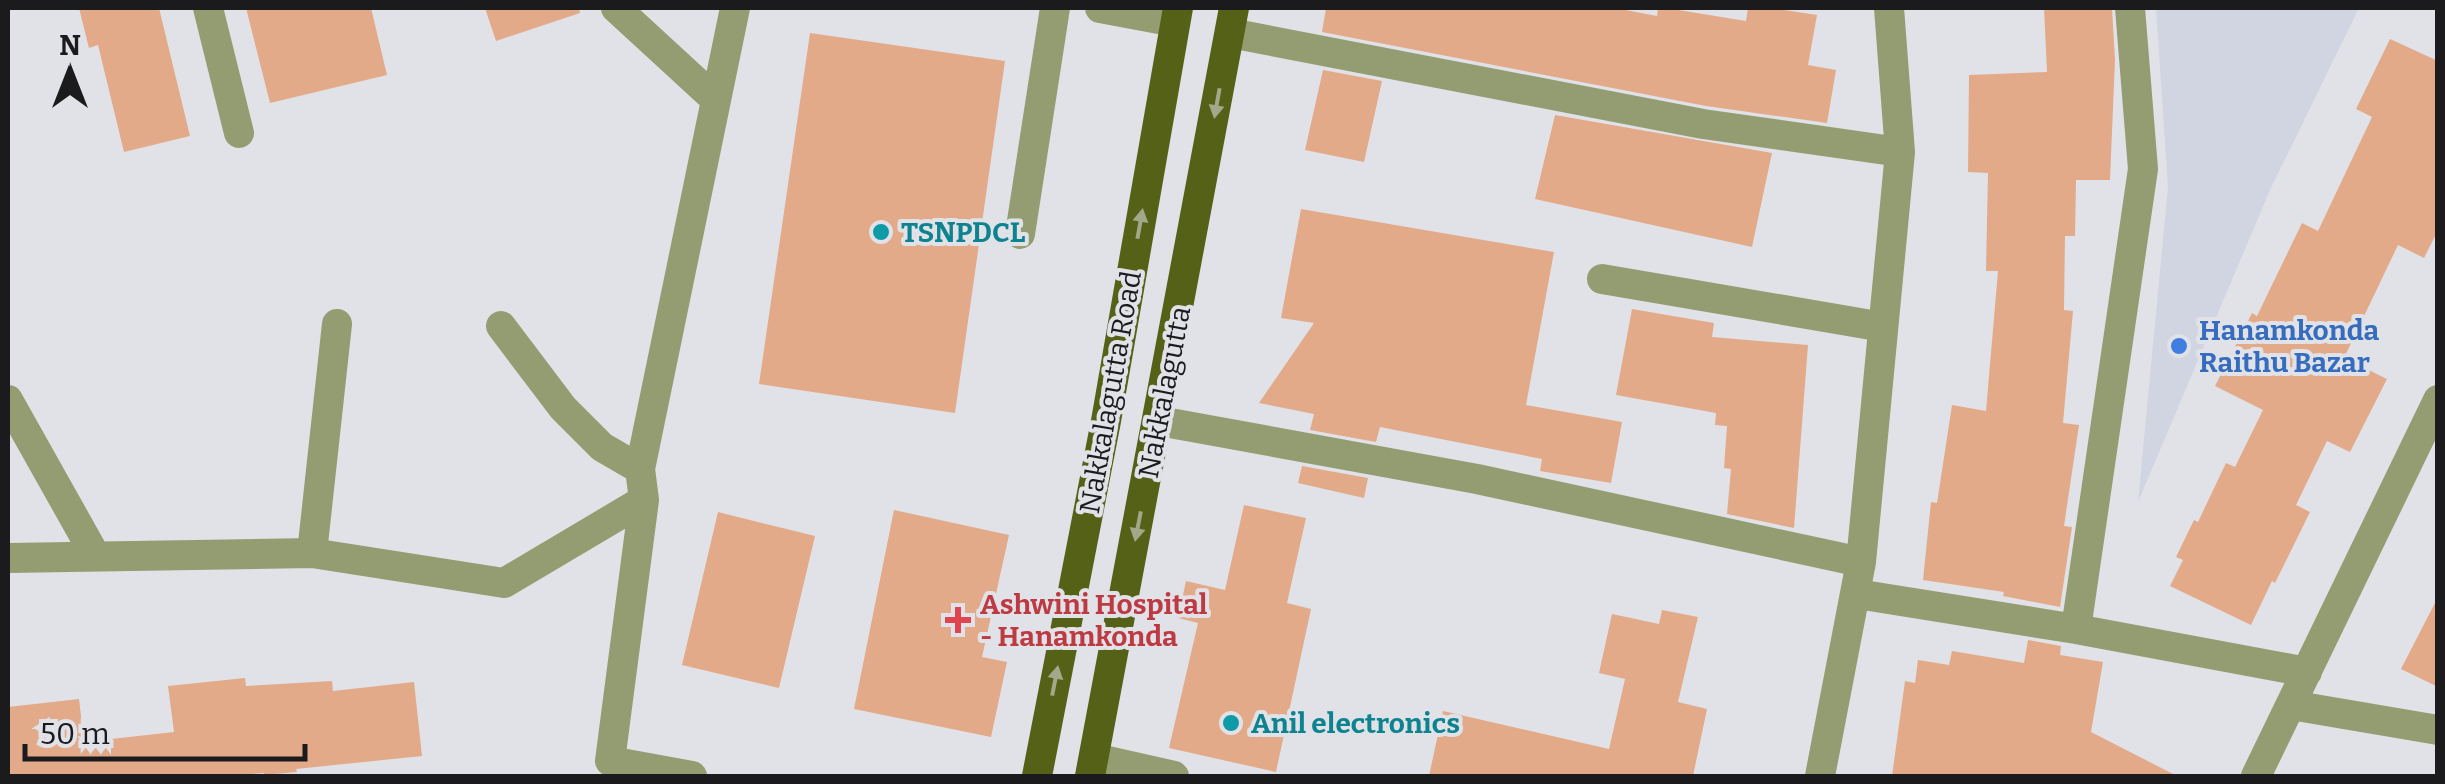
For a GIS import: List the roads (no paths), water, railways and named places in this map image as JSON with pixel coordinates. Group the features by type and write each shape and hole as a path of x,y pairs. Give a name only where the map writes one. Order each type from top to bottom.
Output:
{"main road":[{"name":"Nakkalagutta Road","path":"1037,776 1106,421 1176,15"},
{"name":"Nakkalagutta","path":"1092,767 1232,20"}],"street":[{"path":"208,8 239,133"},
{"path":"616,8 715,99"},
{"path":"692,776 610,760 644,500 640,469 735,8"},
{"path":"1020,234 1054,8"},
{"path":"1100,8 1176,15"},
{"path":"1820,776 1857,594 1900,152 1889,8"},
{"path":"2076,629 2143,169 2130,8"},
{"path":"1232,20 1703,124 1900,152"},
{"path":"1602,279 1883,327"},
{"path":"312,553 337,324"},
{"path":"501,326 563,408 602,447 640,469"},
{"path":"8,400 95,555"},
{"path":"2256,776 2438,400"},
{"path":"1159,421 1478,480 1861,562"},
{"path":"8,558 312,553 504,583 644,500"},
{"path":"1857,594 2307,672"},
{"path":"2291,705 2438,730"},
{"path":"1092,767 1174,776"}],"place":[{"name":"TSNPDCL","path":"881,232"},
{"name":"Hanamkonda Raithu Bazar","path":"2179,346"},
{"name":"Ashwini Hospital - Hanamkonda","path":"958,620"},
{"name":"Anil electronics","path":"1231,723"}]}
